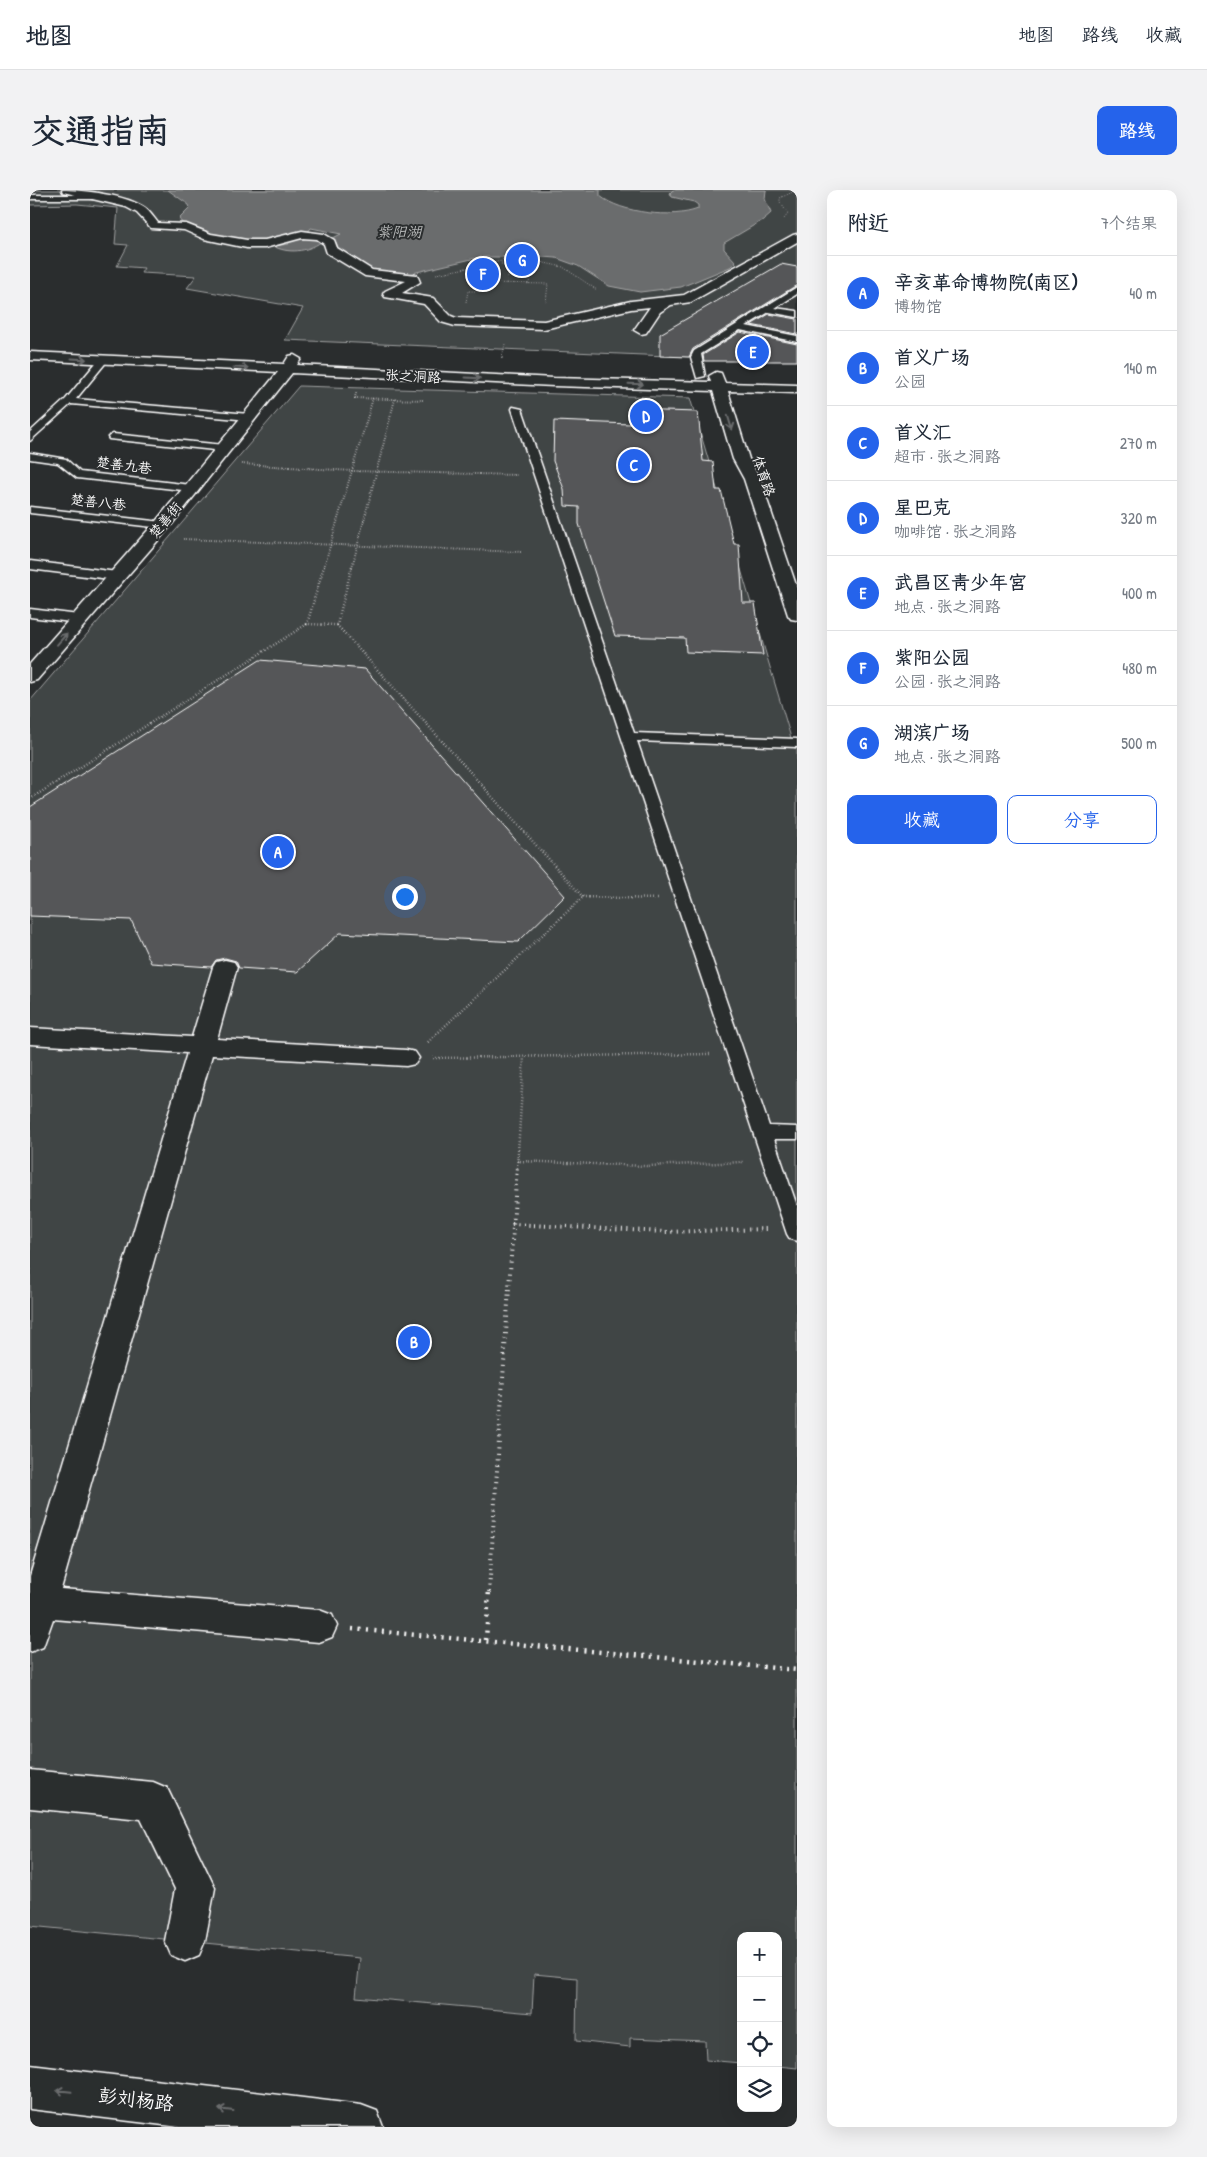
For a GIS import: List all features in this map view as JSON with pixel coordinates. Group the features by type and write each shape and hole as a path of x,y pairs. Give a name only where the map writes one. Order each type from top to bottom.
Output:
{"street":[{"path":"67,190 136,208 154,226 186,227 208,237 246,244 265,244 302,234 320,236 330,242 331,250 367,272 415,280 413,283 390,295 428,301 448,320 462,322 544,325 631,304 687,299 700,294 793,240"},
{"path":"641,330 655,309 668,301"},
{"name":"张之洞路","path":"30,345 291,364 720,380 797,389"},
{"name":"张之洞路","path":"30,356 720,380 797,378"},
{"name":"楚善街","path":"30,676 162,524 291,364"},
{"path":"720,380 741,459 752,479 797,615"},
{"name":"体育路","path":"720,380 752,442"},
{"name":"体育路","path":"758,460 797,575"},
{"path":"30,1636 35,1603 224,968"},
{"path":"30,1036 408,1058"},
{"path":"35,1603 319,1626"},
{"path":"30,1789 153,1801 195,1888 185,1941"},
{"name":"彭刘杨路","path":"30,2087 361,2127"}],"lane":[{"path":"30,197 94,197"},
{"path":"720,380 696,355 797,290"},
{"path":"768,309 797,314"},
{"path":"738,328 797,339"},
{"path":"30,438 69,401 103,360"},
{"path":"69,401 249,417"},
{"path":"517,409 796,1231"},
{"path":"113,437 224,448"},
{"name":"楚善九巷","path":"30,456 60,459 69,463 77,475 192,488"},
{"name":"楚善八巷","path":"30,510 162,524"},
{"path":"30,565 117,576"},
{"path":"30,613 79,619"},
{"path":"628,737 797,743"},
{"path":"762,1132 797,1133"}],"path":[{"path":"793,240 774,234 770,228 788,214 780,202 780,198 797,190"},
{"path":"410,278 502,261 503,258 541,259 540,262 563,268 597,290"},
{"path":"502,261 501,264 510,265 540,265 540,262"},
{"path":"507,283 510,265"},
{"path":"529,284 531,265"},
{"path":"462,322 468,290 484,291 485,283 548,284 544,325"},
{"path":"307,624 373,398"},
{"path":"337,625 395,399"},
{"path":"242,464 376,472 517,475"},
{"path":"179,539 522,552"},
{"path":"30,799 307,624 337,625 583,897"},
{"path":"408,1058 583,897 683,900"},
{"path":"408,1058 735,1054"},
{"path":"486,1640 524,1057"},
{"path":"517,1161 646,1166 772,1162"},
{"path":"512,1224 665,1232 796,1231"},
{"path":"319,1626 797,1670"}],"shaded area":[{"path":"30,190 797,190 797,287 692,353 692,357 285,340 303,308 187,288 196,276 141,273 144,268 117,266 128,245 115,244 118,208 77,204 30,205"},
{"path":"797,287 797,346 736,334 700,357 692,357 692,353"},
{"path":"299,386 690,398 794,748 797,748 797,2068 782,2066 782,1932 737,1932 737,2063 706,2060 705,2041 630,2038 630,2047 576,2041 577,1978 534,1974 532,2013 356,1997 360,1958 30,1926 30,701"}],"water":[{"name":"紫阳湖","path":"168,190 600,190 600,196 621,207 648,213 675,214 698,209 698,205 694,202 672,197 670,193 673,190 766,190 765,199 771,213 763,220 724,243 724,249 736,262 730,267 681,287 640,292 609,286 578,266 556,258 543,257 480,257 404,275 371,272 360,261 340,252 336,242 331,239 341,234 311,228 307,233 261,242 211,236 201,229 183,224 179,219 190,208 189,205"},
{"path":"314,237 321,242 304,250 291,251 273,246 289,244 288,242 293,238"}],"building":[{"path":"781,264 797,267 797,285 693,349 689,357 660,356 660,334"},
{"path":"769,314 797,319 797,334 751,325"},
{"path":"740,332 797,344 797,361 704,361 703,355"},
{"path":"630,410 698,412 703,461 713,462 716,490 721,490 734,544 739,544 743,603 755,603 763,655 686,652 685,638 615,636 579,524 579,507 565,506 564,489 553,461 554,421 630,424"},
{"path":"260,660 365,669 565,896 518,942 340,933 297,972 239,968 236,961 225,958 216,960 211,967 151,963 131,920 30,916 30,807"}],"place":[{"name":"湖滨广场","path":"522,260"},
{"name":"紫阳公园","path":"483,274"},
{"name":"武昌区青少年宫","path":"753,352"},
{"name":"星巴克","path":"646,416"},
{"name":"首义汇","path":"634,465"},
{"name":"辛亥革命博物院(南区)","path":"278,852"},
{"name":"首义广场","path":"414,1342"}]}
